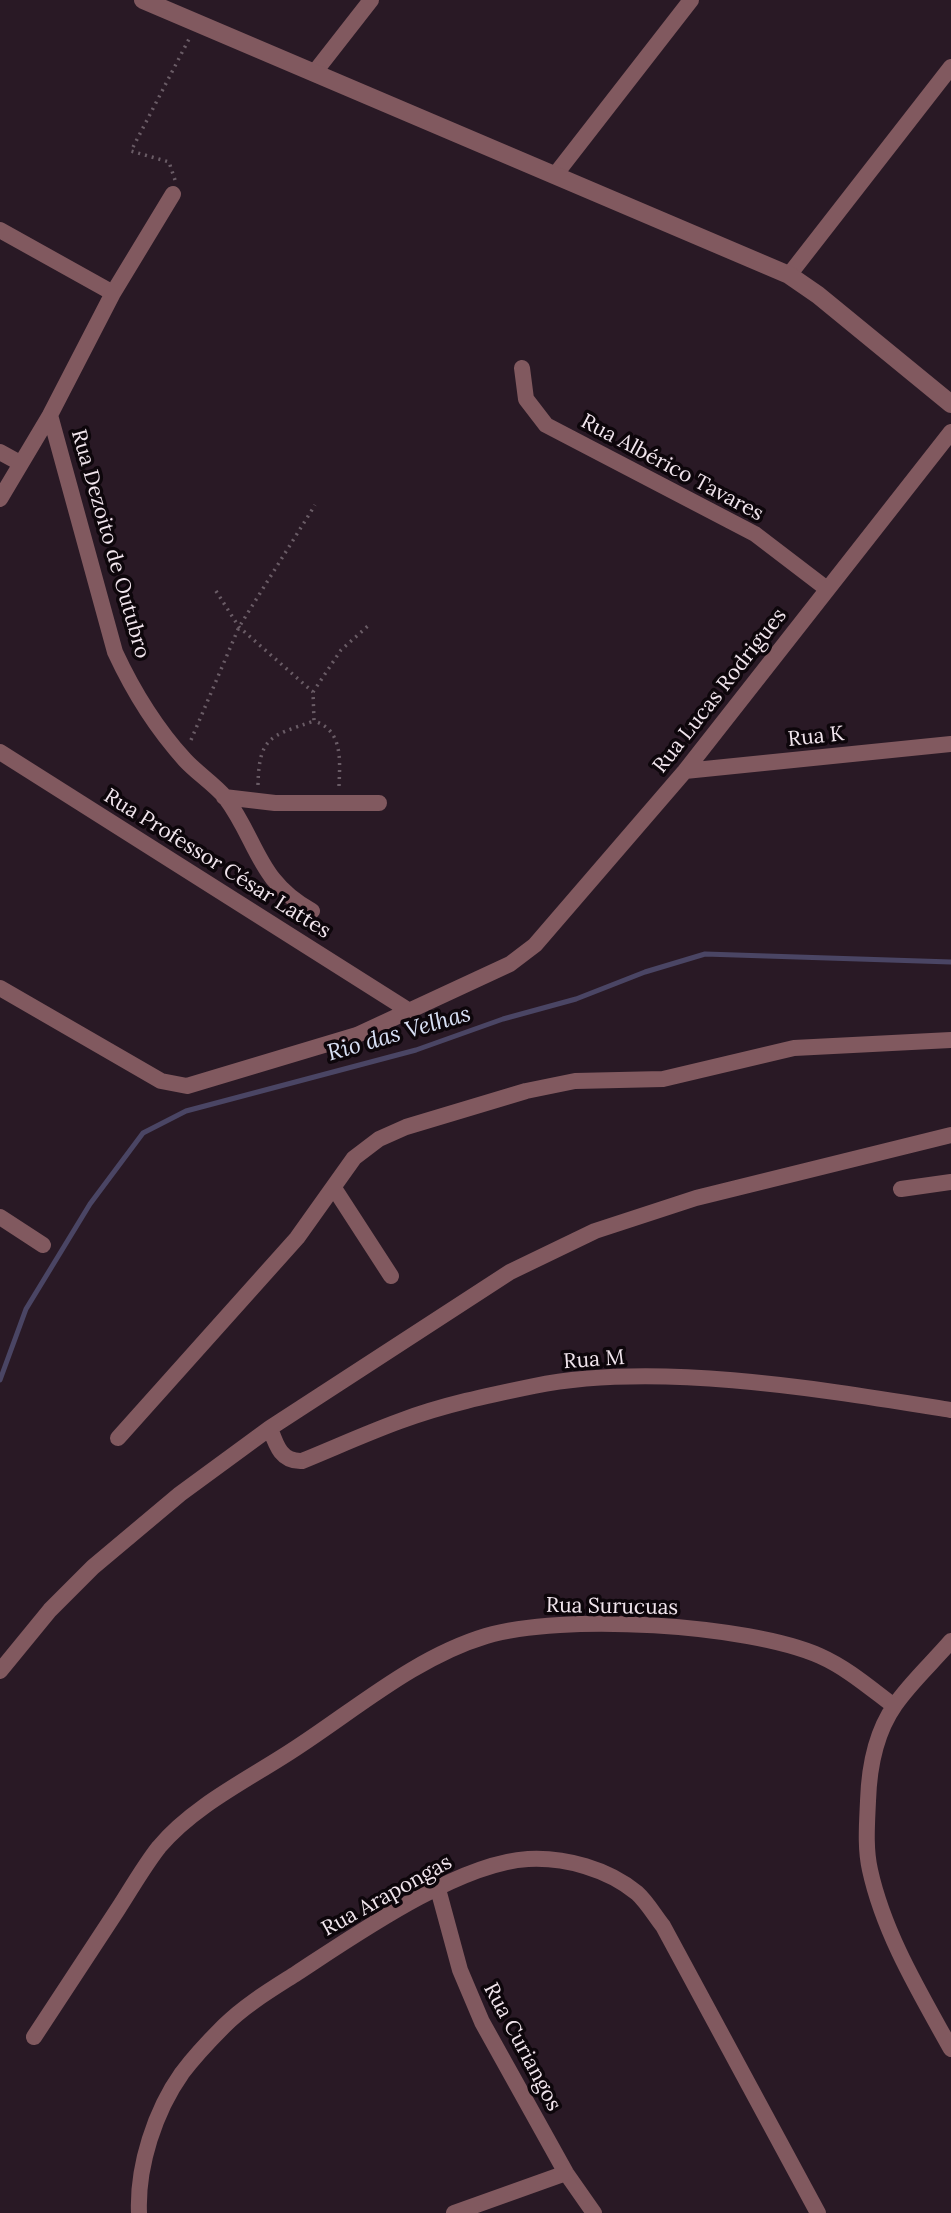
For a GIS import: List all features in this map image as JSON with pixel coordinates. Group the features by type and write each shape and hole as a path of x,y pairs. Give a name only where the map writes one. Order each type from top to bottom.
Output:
{"street":[{"path":"143,0 196,25 789,275 818,295 951,404"},
{"path":"314,74 371,0"},
{"path":"555,175 691,0"},
{"path":"789,275 951,67"},
{"path":"0,499 50,415 113,293 173,194"},
{"path":"0,230 113,293"},
{"name":"Rua Albérico Tavares","path":"522,368 526,399 546,425 755,534 827,589"},
{"name":"Rua Dezoito de Outubro","path":"50,415 115,652 152,722 183,758 225,797 272,881 312,911"},
{"name":"Rua Lucas Rodrigues","path":"0,988 161,1081 187,1086 357,1035 510,964 535,945 567,910 685,771 951,432"},
{"path":"0,452 20,463"},
{"name":"Rua K","path":"685,771 951,744"},
{"name":"Rua Professor César Lattes","path":"0,752 411,1012"},
{"path":"225,797 258,801 379,803"},
{"path":"118,1438 298,1238 354,1158 379,1139 406,1127 526,1091 575,1081 663,1079 794,1048 951,1040"},
{"path":"0,1671 50,1610 139,1526 270,1428 510,1272 595,1231 780,1174 951,1135"},
{"path":"901,1189 951,1182"},
{"path":"334,1188 390,1276"},
{"path":"0,1217 43,1245"},
{"name":"Rua M","path":"270,1428 284,1456 293,1461 302,1461 402,1420 535,1385 603,1378 668,1377 761,1384 951,1410"},
{"name":"Rua Surucuas","path":"34,2037 159,1847 194,1815 435,1658 485,1636 522,1627 573,1623 675,1628 772,1641 819,1656 855,1675 894,1706"},
{"path":"951,1642 894,1706 880,1736 868,1775 867,1833 870,1871 908,1972 951,2049"},
{"name":"Rua Arapongas","path":"139,2213 145,2160 157,2119 181,2074 225,2025 345,1941 438,1889 460,1877 527,1859 569,1862 610,1875 638,1894 663,1926 818,2213"},
{"name":"Rua Curiangos","path":"438,1889 470,1998 566,2173 594,2213"},
{"path":"454,2213 566,2173"}],"path":[{"path":"173,194 174,169 169,162 131,150 196,25"},
{"path":"183,758 239,627 315,505"},
{"path":"216,591 239,627 313,692"},
{"path":"314,721 313,692 341,650 369,625"},
{"path":"258,801 261,750 268,741 285,731 314,721 323,724 336,736 340,761 339,802"}],"waterway":[{"name":"Rio das Velhas","path":"0,1380 26,1309 90,1204 143,1133 186,1111 416,1050 705,954 951,962"}]}
